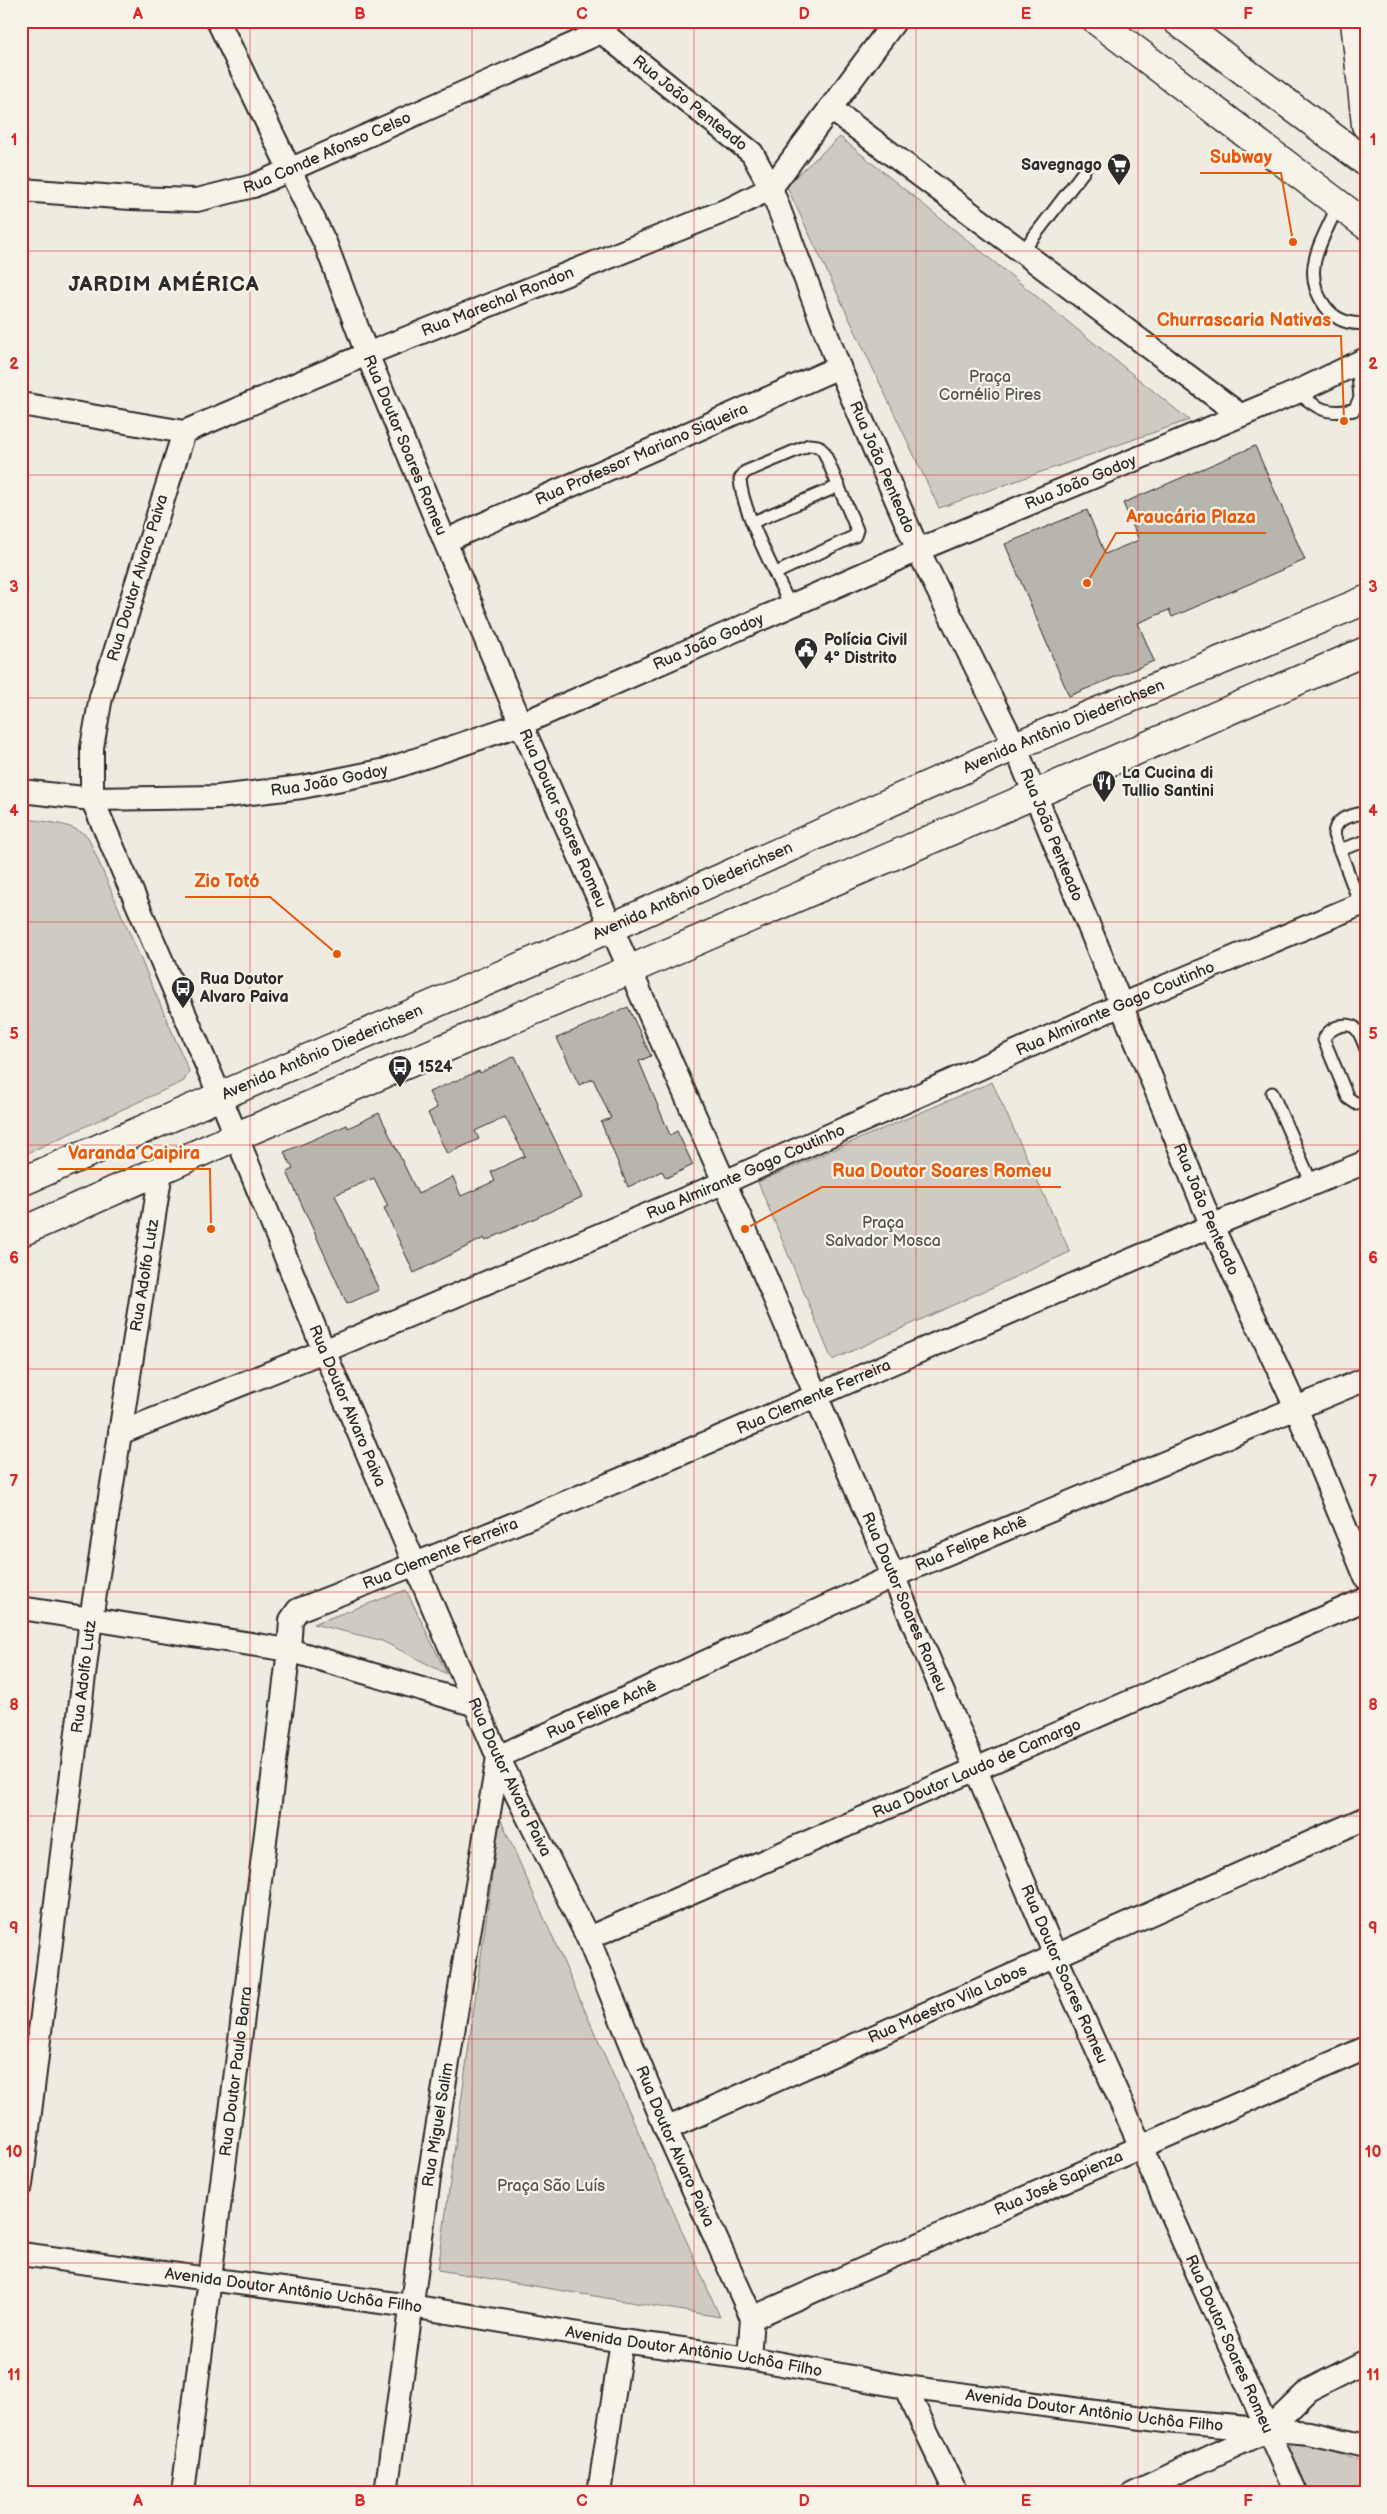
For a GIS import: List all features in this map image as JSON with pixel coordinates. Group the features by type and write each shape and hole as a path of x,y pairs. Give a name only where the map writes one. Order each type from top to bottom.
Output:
{"main road":[{"path":"1097,21 1366,225"},
{"path":"1177,21 1366,162"},
{"path":"1355,21 1366,125"},
{"name":"Avenida Antônio Diederichsen","path":"21,1182 610,928 1015,746 1366,600"},
{"path":"21,1232 237,1136 629,970 1366,651"}],"street":[{"name":"Rua Doutor Soares Romeu","path":"218,21 326,245 367,354 520,724 724,1182 1055,1956 1296,2493"},
{"name":"Rua Marechal Rondon","path":"184,432 367,354 732,208 771,188 895,21"},
{"name":"Rua Conde Afonso Celso","path":"21,190 131,198 197,200 253,186 600,25"},
{"name":"Rua João Penteado","path":"600,25 752,153 771,188 839,367 918,550 1015,746 1211,1224 1296,1408 1366,1578"},
{"path":"830,108 1240,415"},
{"name":"Rua João Godoy","path":"21,792 92,800 218,797 302,788 386,770 520,724 918,550 1297,392 1362,361"},
{"name":"Rua Professor Mariano Siqueira","path":"445,541 839,367"},
{"path":"21,404 184,432"},
{"name":"Rua Doutor Alvaro Paiva","path":"184,432 101,697 92,746 92,800 237,1136 324,1351 498,1756 588,1938 666,2129 752,2318 749,2358"},
{"name":"Rua Almirante Gago Coutinho","path":"120,1434 324,1351 724,1182 1121,1005 1363,903"},
{"name":"Rua Clemente Ferreira","path":"289,1650 291,1620 298,1610 416,1565 816,1396 1211,1224 1366,1162"},
{"name":"Rua Adolfo Lutz","path":"21,2185 91,1619 161,1171"},
{"name":"Rua Felipe Achê","path":"498,1756 893,1576 1366,1379"},
{"name":"Rua Doutor Laudo de Camargo","path":"588,1938 1366,1599"},
{"path":"21,1608 289,1650 476,1705"},
{"name":"Rua Doutor Paulo Barra","path":"183,2493 289,1650"},
{"name":"Rua Miguel Salim","path":"386,2493 429,2178 498,1756"},
{"name":"Rua Maestro Vila Lobos","path":"666,2129 1366,1818"},
{"name":"Rua José Sapienza","path":"752,2318 1366,2048"},
{"name":"Avenida Doutor Antônio Uchôa Filho","path":"21,2254 411,2306 622,2341 749,2358 905,2387 1165,2421 1309,2433 1366,2446"},
{"path":"598,2493 622,2341"},
{"path":"1134,2493 1268,2430 1310,2390 1366,2361"},
{"path":"905,2387 956,2493"}],"lane":[{"path":"1022,252 1084,171"},
{"path":"1339,203 1313,261 1312,279 1316,294 1329,312 1341,321 1355,324 1366,323"},
{"path":"1297,392 1316,408 1335,413 1354,410 1360,398 1362,361"},
{"path":"776,573 855,536 856,525 824,452 818,446 809,445 746,472 740,479 740,488 753,522 790,606"},
{"path":"753,522 839,486"},
{"path":"1363,903 1334,835 1335,826 1339,820 1366,812"},
{"path":"1339,850 1366,840"},
{"path":"1366,1049 1356,1029 1351,1026 1346,1025 1329,1031 1325,1035 1324,1040 1348,1098 1358,1104 1366,1101"},
{"path":"1272,1093 1312,1184"}],"green space":[{"name":"Praça Cornélio Pires","path":"840,137 1189,420 939,508 786,185"},
{"path":"21,818 65,825 88,837 189,1071 184,1081 21,1156"},
{"name":"Praça Salvador Mosca","path":"992,1082 1070,1252 832,1360 758,1182"},
{"path":"406,1590 447,1674 380,1640 313,1624"},
{"name":"Praça São Luís","path":"500,1818 720,2317 438,2270"},
{"path":"1301,2441 1323,2446 1366,2464 1366,2493 1309,2493 1289,2447"}],"building":[{"path":"1255,446 1305,560 1172,617 1169,610 1138,623 1154,661 1069,696 1005,544 1087,510 1105,554 1139,540 1123,503"},
{"path":"628,1007 651,1056 639,1061 670,1135 677,1131 693,1165 666,1178 662,1171 628,1187 601,1122 611,1118 593,1079 579,1085 557,1038"},
{"path":"515,1056 582,1197 485,1241 484,1238 414,1273 384,1208 388,1206 374,1178 335,1195 379,1290 347,1304 287,1172 293,1169 284,1152 347,1125 348,1128 379,1113 418,1194 453,1177 461,1196 495,1181 491,1172 525,1156 505,1117 475,1131 479,1139 447,1154 428,1113 437,1108 429,1092 479,1071 480,1073"}],"place":[{"name":"Savegnago","path":"1119,186"},
{"name":"Subway","path":"1293,242"},
{"name":"Churrascaria Nativas","path":"1344,421"},
{"name":"Araucária Plaza","path":"1087,583"},
{"name":"Polícia Civil 4º Distrito","path":"806,670"},
{"name":"La Cucina di Tullio Santini","path":"1104,803"},
{"name":"Zio Totó","path":"337,954"},
{"name":"Rua Doutor Alvaro Paiva","path":"183,1009"},
{"name":"1524","path":"400,1088"},
{"name":"Varanda Caipira","path":"211,1229"},
{"name":"Rua Doutor Soares Romeu","path":"745,1229"}],"district":[{"name":"JARDIM AMÉRICA","path":"164,284"}]}
